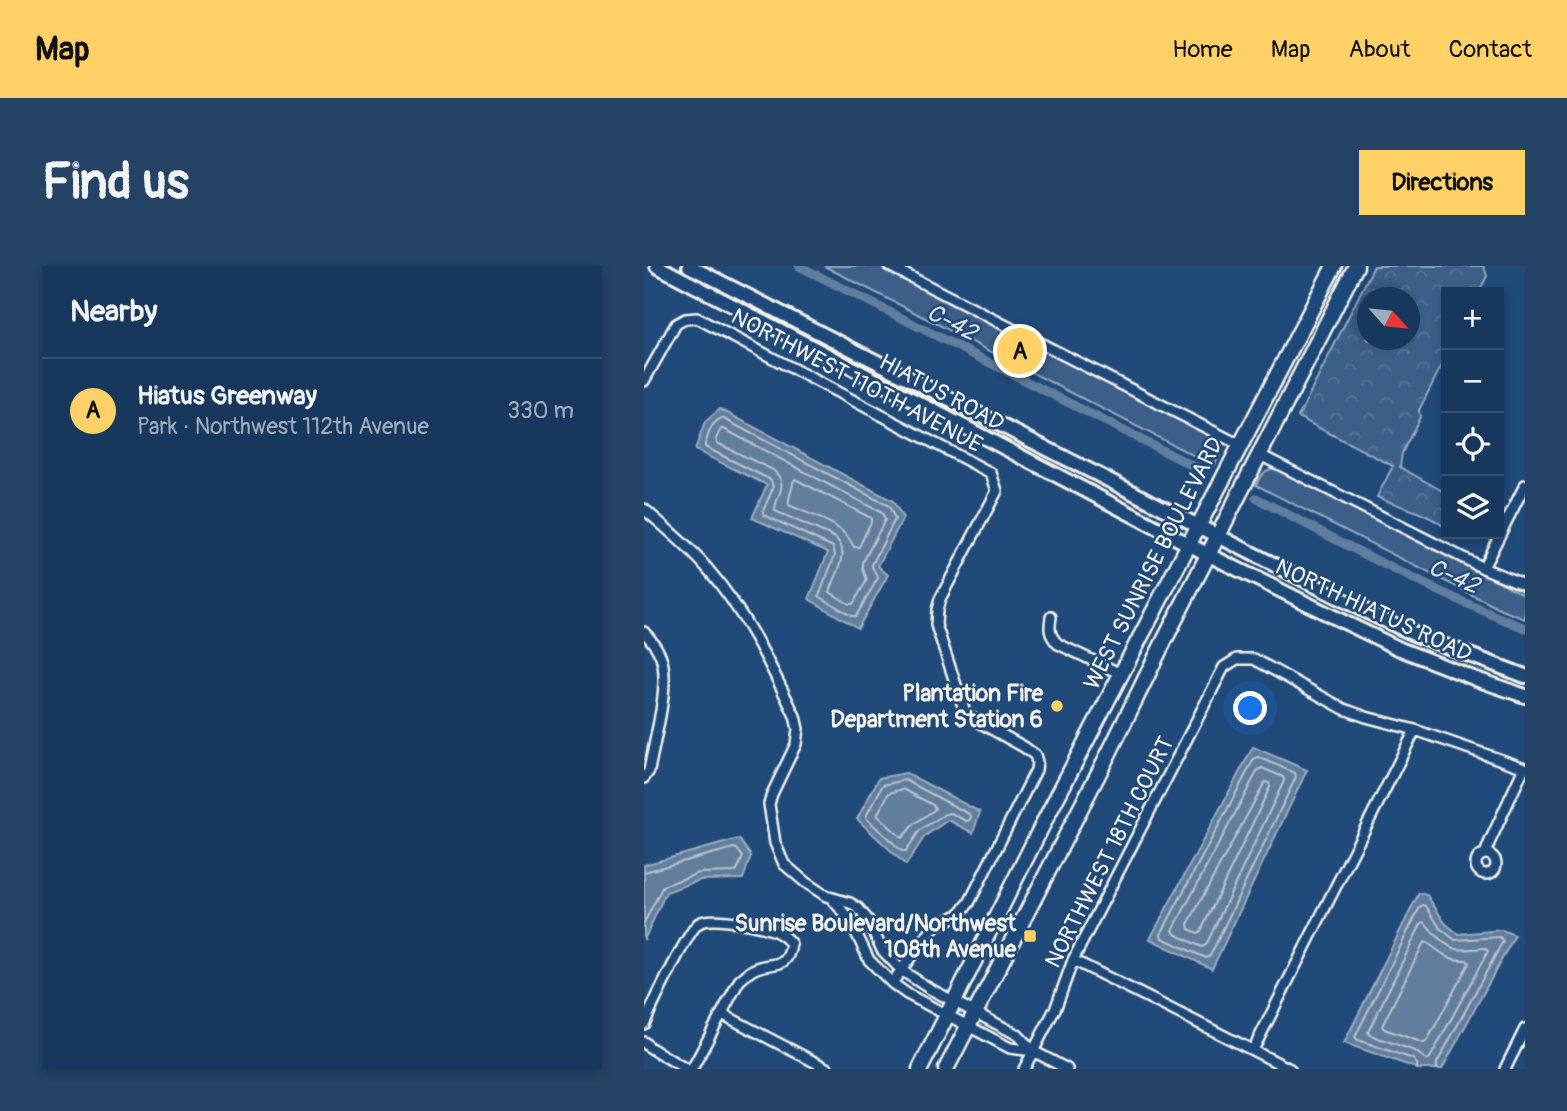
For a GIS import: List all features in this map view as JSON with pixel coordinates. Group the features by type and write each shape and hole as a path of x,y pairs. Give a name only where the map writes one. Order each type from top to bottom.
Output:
{"highway":[{"name":"WEST SUNRISE BOULEVARD","path":"920,1069 1046,818 1334,266"},
{"name":"WEST SUNRISE BOULEVARD","path":"946,1069 1110,753 1164,641 1356,266"}],"main road":[{"name":"HIATUS ROAD","path":"657,266 1209,555"},
{"name":"HIATUS ROAD","path":"689,266 1218,537"},
{"name":"NORTH HIATUS ROAD","path":"1218,537 1414,634 1525,676"},
{"name":"NORTH HIATUS ROAD","path":"1209,555 1400,649 1525,696"}],"street":[{"path":"889,266 903,269 1240,445"},
{"name":"NORTHWEST 110TH AVENUE","path":"644,381 676,324 697,318 990,473 997,491 940,599 936,625 965,712 1035,755 1036,770 969,903 958,915 937,925 901,970"},
{"path":"1260,455 1483,568 1525,585"},
{"path":"1483,568 1525,485"},
{"path":"644,509 681,540 731,599 758,641 795,716 798,729 796,744 769,804 775,843 784,864 804,882 832,899 850,920 869,960 907,994 947,1016 971,1019 1018,1035 1033,1051 1067,1069"},
{"path":"1051,617 1049,630 1058,644 1121,674"},
{"path":"644,632 655,645 663,663 664,687 649,771 644,778"},
{"name":"NORTHWEST 18TH COURT","path":"1024,1069 1056,1007 1073,960 1224,667 1237,659 1254,659 1344,709 1366,718 1415,730"},
{"path":"1253,1050 1415,730 1525,768 1485,854"},
{"path":"832,899 850,903 858,908 882,950 901,970 954,1001 971,1019 1010,1048 1033,1051"},
{"path":"644,1024 699,923 737,922 785,935 791,944 789,955 784,961 750,971 739,981 692,1069"},
{"path":"1073,960 1290,1069"},
{"path":"892,983 901,970"},
{"path":"722,1014 828,1069"},
{"path":"1505,1069 1525,1029"},
{"path":"644,1042 686,1069"}],"green space":[{"path":"824,266 881,266 1216,437 1221,451 1214,466"},
{"path":"1374,266 1484,267 1487,276 1482,287 1441,287 1441,367 1419,410 1420,417 1402,453 1400,467 1441,490 1441,524 1377,497 1393,466 1298,417 1357,300 1357,350 1420,350 1420,287 1363,287"},
{"path":"1277,468 1525,595 1525,619 1502,610 1256,485 1264,473"}],"water":[{"path":"720,409 893,501 903,518 878,566 888,575 858,628 809,599 828,552 752,518 767,485 695,450 705,422"},
{"path":"1253,747 1307,770 1212,969 1150,939"},
{"path":"906,773 980,812 973,833 948,820 925,836 906,865 857,819 879,778"},
{"path":"739,839 751,856 743,879 700,880 666,892 644,940 644,865"},
{"path":"1419,893 1427,895 1445,923 1458,934 1502,930 1515,935 1442,1069 1419,1069 1344,1043"}],"waterway":[{"name":"C-42","path":"799,266 1199,469"},
{"name":"C-42","path":"1256,498 1422,583 1525,628"}],"place":[{"name":"Hiatus Greenway","path":"1020,351"},
{"name":"Plantation Fire Department Station 6","path":"1057,706"},
{"name":"Sunrise Boulevard/Northwest 108th Avenue","path":"1030,936"}]}
